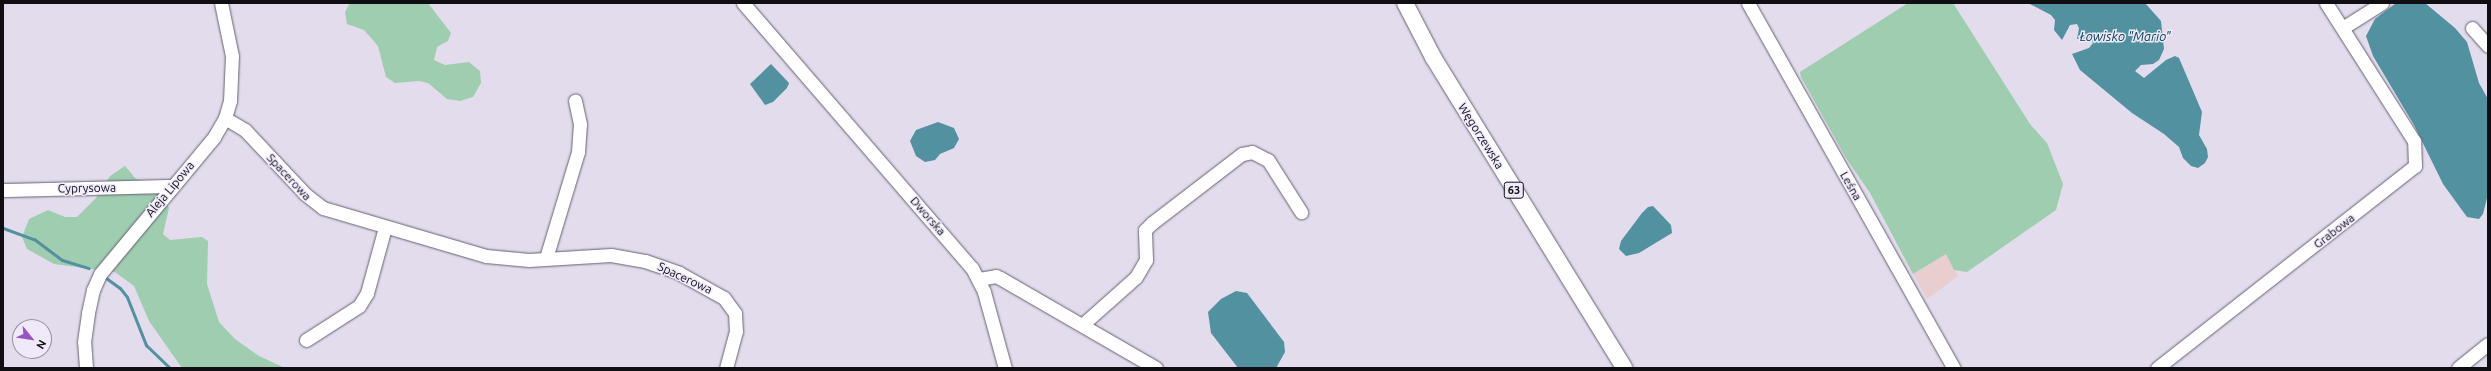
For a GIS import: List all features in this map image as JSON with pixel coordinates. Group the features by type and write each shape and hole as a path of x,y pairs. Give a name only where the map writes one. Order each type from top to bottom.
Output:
{"main road":[{"name":"Węgorzewska","path":"1405,3 1432,57 1624,368"}],"street":[{"name":"Aleja Lipowa","path":"86,368 84,342 88,313 93,290 100,274 214,137 225,118 230,101 232,56 221,3"},
{"name":"Dworska","path":"743,3 963,257 979,279 1005,368"},
{"name":"Leśna","path":"1748,3 1954,368"},
{"path":"2326,3 2344,27 2382,3"},
{"name":"Grabowa","path":"2157,368 2415,166 2414,141 2362,63 2344,27"},
{"path":"2472,28 2488,46"},
{"path":"546,258 578,152 580,124 575,101"},
{"name":"Spacerowa","path":"225,118 245,130 313,202 324,208 486,256 510,260 592,255 634,258 673,270 710,288 731,307 737,321 726,368"},
{"path":"1082,325 1136,277 1146,260 1146,230 1152,223 1242,154 1252,152 1268,160 1301,212"},
{"name":"Cyprysowa","path":"3,190 172,186"},
{"path":"306,340 359,306 366,293 385,227"},
{"path":"979,279 996,276 1156,368"},
{"path":"2458,368 2488,344"}],"shaded area":[{"path":"1946,254 1958,276 1927,299 1913,274"}],"green space":[{"path":"350,3 428,3 451,33 448,41 437,47 434,60 445,65 469,62 480,71 481,83 473,97 460,101 447,99 428,83 419,81 395,83 386,77 378,46 364,30 347,24 345,12"},
{"path":"1908,3 1953,3 2030,124 2047,143 2063,184 2056,210 1967,272 1954,270 1946,254 1913,274 1870,193 1846,158 1801,77 1800,72"},
{"path":"125,166 136,179 151,183 169,208 163,234 170,240 202,237 208,241 207,284 219,322 235,339 259,356 285,368 182,368 149,321 134,286 115,272 54,264 27,249 22,237 29,219 48,210 65,217 77,217 96,198 110,176"}],"water":[{"name":"Łowisko \"Mario\"","path":"2028,3 2145,3 2161,21 2164,49 2159,60 2153,64 2141,65 2135,71 2144,78 2166,60 2175,56 2179,58 2202,112 2199,135 2207,149 2208,157 2205,163 2198,168 2191,166 2183,158 2179,147 2164,134 2132,113 2080,70 2072,54 2089,48 2093,43 2091,39 2077,39 2079,28 2077,24 2070,25 2062,40 2054,30 2055,20 2051,15"},
{"path":"2396,3 2425,3 2455,28 2467,42 2479,83 2488,99 2488,194 2483,214 2479,219 2467,217 2443,184 2414,125 2373,56 2366,36 2375,19"},
{"path":"771,64 789,83 787,88 773,102 765,105 750,84"},
{"path":"938,122 954,128 959,139 954,148 940,154 935,160 925,162 916,156 910,141 916,130"},
{"path":"1653,206 1671,225 1672,233 1639,253 1626,256 1619,249 1621,241 1642,213 1648,207"},
{"path":"1236,291 1247,293 1284,342 1285,352 1276,368 1238,368 1211,333 1208,312 1221,299"}],"waterway":[{"path":"3,228 34,239 62,260 89,268"},
{"path":"106,278 120,288 127,297 146,345 170,368"}]}
